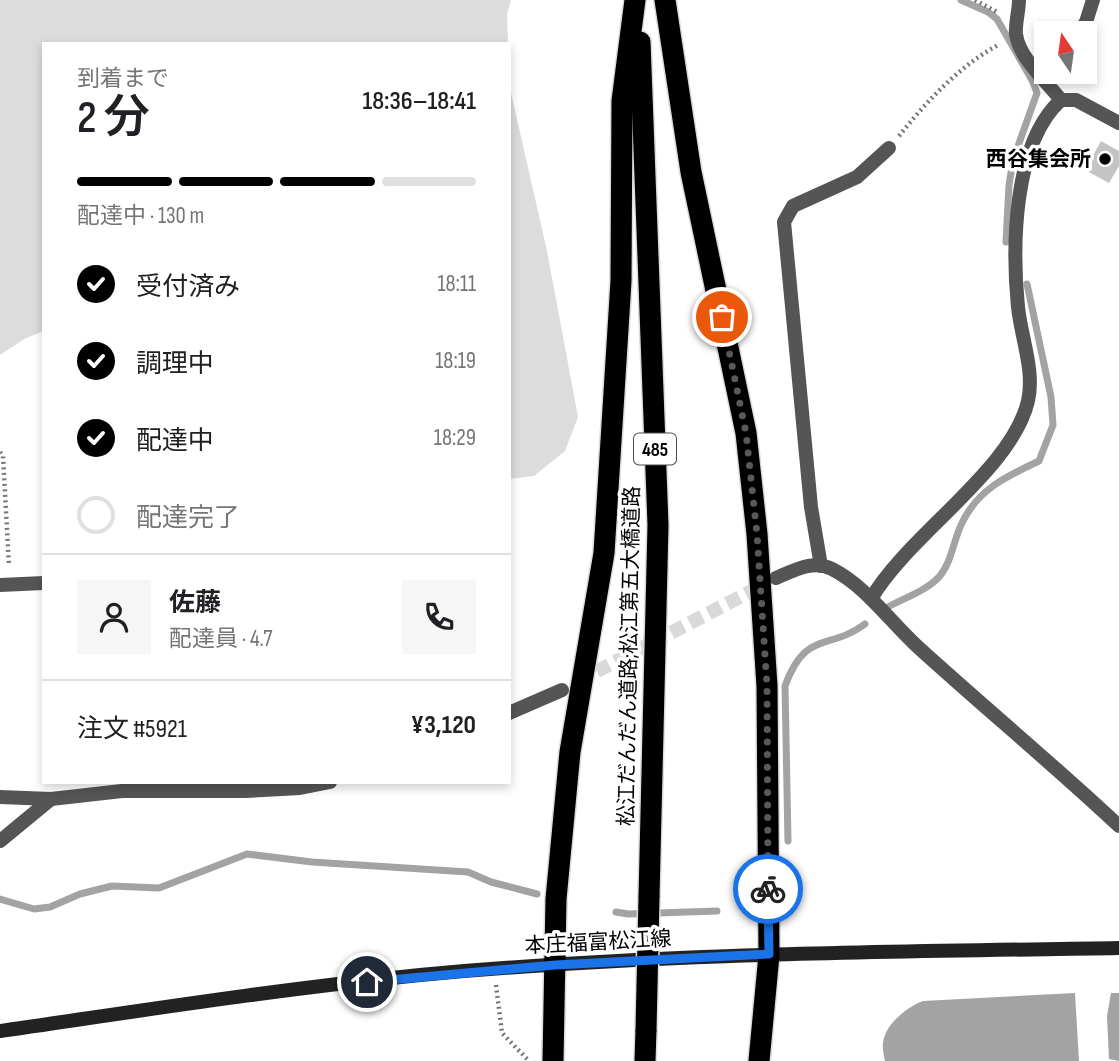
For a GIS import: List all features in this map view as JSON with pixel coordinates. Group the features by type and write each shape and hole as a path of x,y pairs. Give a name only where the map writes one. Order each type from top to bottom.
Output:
{"highway":[{"name":"松江だんだん道路;松江第五大橋道路","path":"637,0 658,525 645,1061"},
{"path":"553,1061 556,899 570,752 604,553 621,281 622,101 637,0"},
{"path":"665,0 691,172 746,433 757,534 767,686 769,954 760,1061"}],"main road":[{"name":"本庄福富松江線","path":"0,1031 418,975 769,954 1119,948"}],"street":[{"path":"1019,0 1016,32 1021,49 1034,62"},
{"path":"1086,21 1093,0"},
{"path":"1052,84 1061,100"},
{"path":"871,599 890,570 1001,452 1025,413 1030,385 1017,287 1019,192 1024,164 1036,136 1048,114 1061,100 1076,100 1119,123"},
{"path":"821,566 811,507 784,222 793,206 857,177 889,148"},
{"path":"776,578 803,567 821,566 833,569 871,599 914,643 1056,766 1119,826"},
{"path":"5,585 42,583"},
{"path":"511,712 562,690"},
{"path":"0,797 51,799 122,787 245,791 300,788 320,784"},
{"path":"0,841 51,799"}],"path":[{"path":"889,148 943,87 982,54 1018,39"},
{"path":"0,452 3,456 5,585"},
{"path":"494,970 502,1032 529,1061"}],"shaded area":[{"path":"0,0 511,0 507,14 508,42 42,42 42,332 24,339 0,355"},
{"path":"511,93 547,251 578,417 565,451 534,476 511,479"},
{"path":"1075,993 1079,1061 885,1061 883,1045 888,1029 910,1007 923,1001"},
{"path":"1111,993 1119,993 1119,1061 1109,1059 1107,1016"}],"building":[{"name":"西谷集会所","path":"1101,141 1119,151 1119,166 1109,183 1085,170"}],"waterway":[{"path":"961,0 997,19 1037,93 1013,160 1006,242"},
{"path":"888,607 939,577 947,565 962,523 985,492 1005,478 1039,461 1053,425 1051,397 1027,284"},
{"path":"788,841 785,686 793,668 810,648 852,632 865,624"},
{"path":"0,899 34,909 50,907 80,894 112,886 159,888 247,854 312,862 468,872 491,882 537,894"},
{"path":"616,912 628,914 717,911"}],"tunnel":[{"path":"578,681 765,584"}],"way so far":[{"path":"722,317 746,433 757,534 767,686 768,889"}],"place":[{"name":"西谷集会所","path":"1105,159"}],"route":[{"path":"367,982 418,975 555,965 769,954 768,889"}]}
